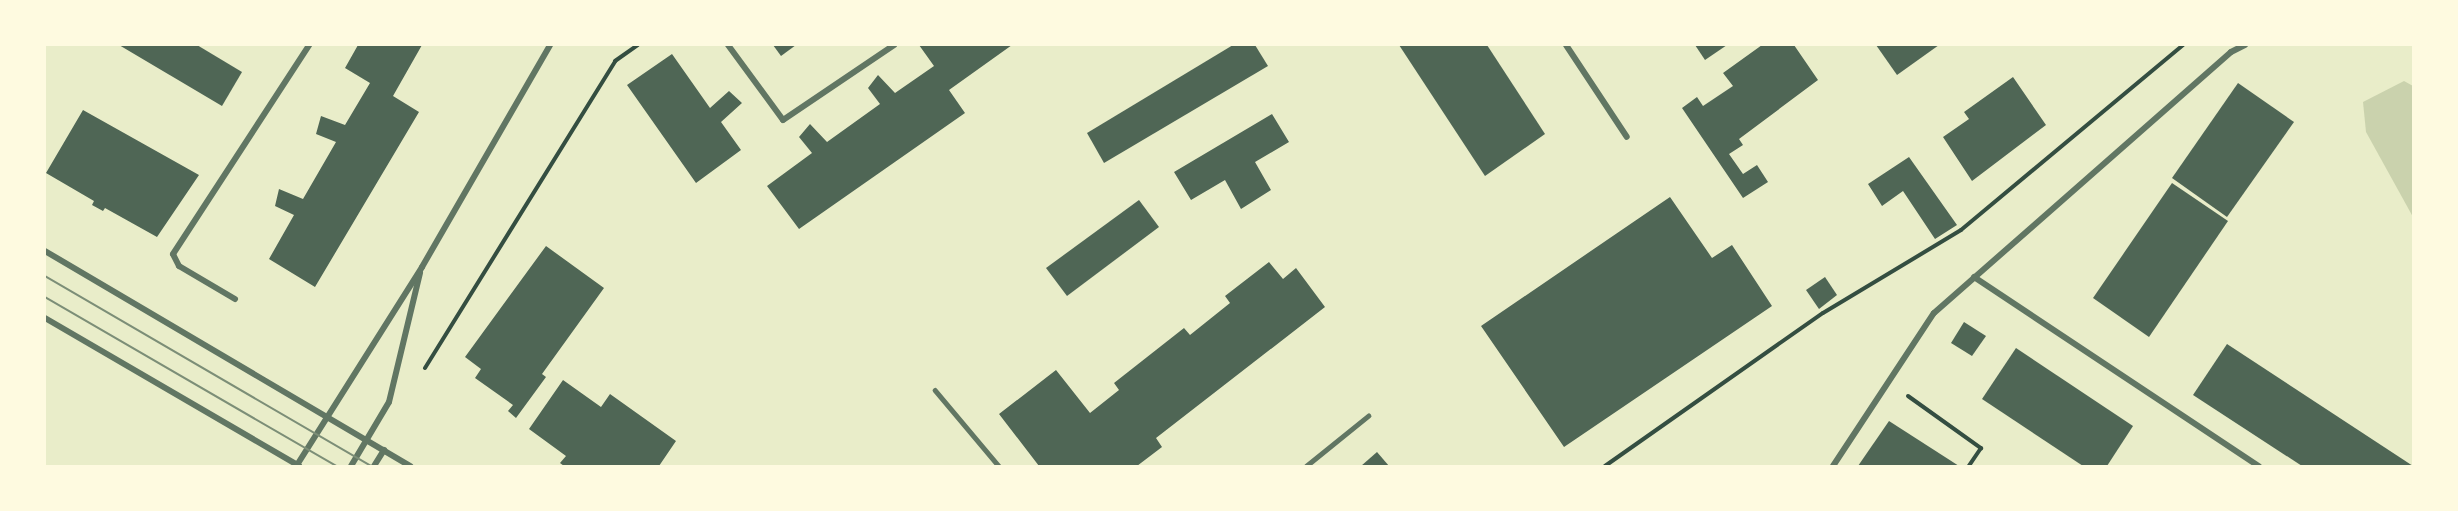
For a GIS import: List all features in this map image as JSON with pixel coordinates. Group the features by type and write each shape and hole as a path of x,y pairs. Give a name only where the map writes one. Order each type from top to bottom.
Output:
{"street":[{"path":"235,299 178,266 173,254 309,45"},
{"path":"45,318 298,465 422,267 550,45"},
{"path":"728,45 783,120 894,45"},
{"path":"1566,45 1627,137"},
{"path":"1833,466 1934,313 2230,52 2245,45"},
{"path":"45,250 410,466"},
{"path":"351,466 389,402 422,267"},
{"path":"1974,277 2259,466"},
{"path":"374,466 384,450"}],"lane":[{"path":"935,390 999,466"},
{"path":"1306,466 1368,416"}],"path":[{"path":"420,376 615,61 638,45"},
{"path":"1605,466 1823,313 1961,230 2183,45"},
{"path":"1888,382 1981,448 1969,466"}],"green space":[{"path":"2404,81 2413,86 2413,217 2366,132 2363,102"}],"building":[{"path":"119,45 197,45 242,72 222,106"},
{"path":"358,45 422,45 393,96 419,112 315,287 269,259 294,215 275,206 279,189 303,199 336,142 316,134 321,116 345,125 370,83 345,68"},
{"path":"773,45 796,45 781,56"},
{"path":"919,45 1012,45 949,90 965,113 799,229 767,186 812,153 799,137 810,124 827,142 880,104 868,88 878,75 895,93 934,66"},
{"path":"1233,45 1255,45 1268,66 1104,163 1087,133"},
{"path":"1399,45 1487,45 1545,134 1485,176"},
{"path":"1695,45 1727,45 1705,60"},
{"path":"1762,45 1794,45 1818,80 1739,139 1743,145 1729,154 1743,174 1757,165 1768,182 1743,198 1682,108 1697,97 1703,106 1733,86 1723,73"},
{"path":"1876,45 1939,45 1897,75"},
{"path":"672,54 710,108 729,91 742,103 721,122 741,150 696,183 627,85"},
{"path":"2013,77 2046,125 1972,181 1943,137 1969,119 1964,112"},
{"path":"2238,83 2294,122 2227,217 2172,178"},
{"path":"83,110 199,175 157,237 105,208 103,211 92,205 94,201 46,173"},
{"path":"1272,114 1289,142 1255,162 1271,190 1241,209 1225,180 1191,200 1174,172"},
{"path":"1909,157 1957,225 1935,239 1903,191 1882,206 1868,184"},
{"path":"2172,183 2228,221 2149,337 2093,298"},
{"path":"1670,197 1712,258 1732,245 1772,306 1564,447 1481,326"},
{"path":"1139,200 1159,227 1067,296 1046,268"},
{"path":"546,246 604,288 542,374 546,377 516,418 508,411 513,405 475,378 481,369 465,357"},
{"path":"1269,262 1283,279 1296,268 1325,307 1156,438 1162,447 1137,466 1039,466 999,414 1056,370 1090,413 1119,390 1114,383 1184,328 1190,335 1230,303 1225,296"},
{"path":"1825,277 1837,295 1819,309 1806,290"},
{"path":"1964,322 1986,336 1972,356 1951,343"},
{"path":"2227,344 2413,466 2302,466 2193,395"},
{"path":"2016,348 2133,426 2107,466 2083,466 1982,399"},
{"path":"563,380 601,407 610,394 676,441 659,466 564,466 560,463 566,456 529,429"},
{"path":"1889,421 1959,466 1858,466"},
{"path":"1377,452 1389,466 1361,466"}],"tram line":[{"path":"45,276 372,466"},
{"path":"45,297 337,466"}]}
